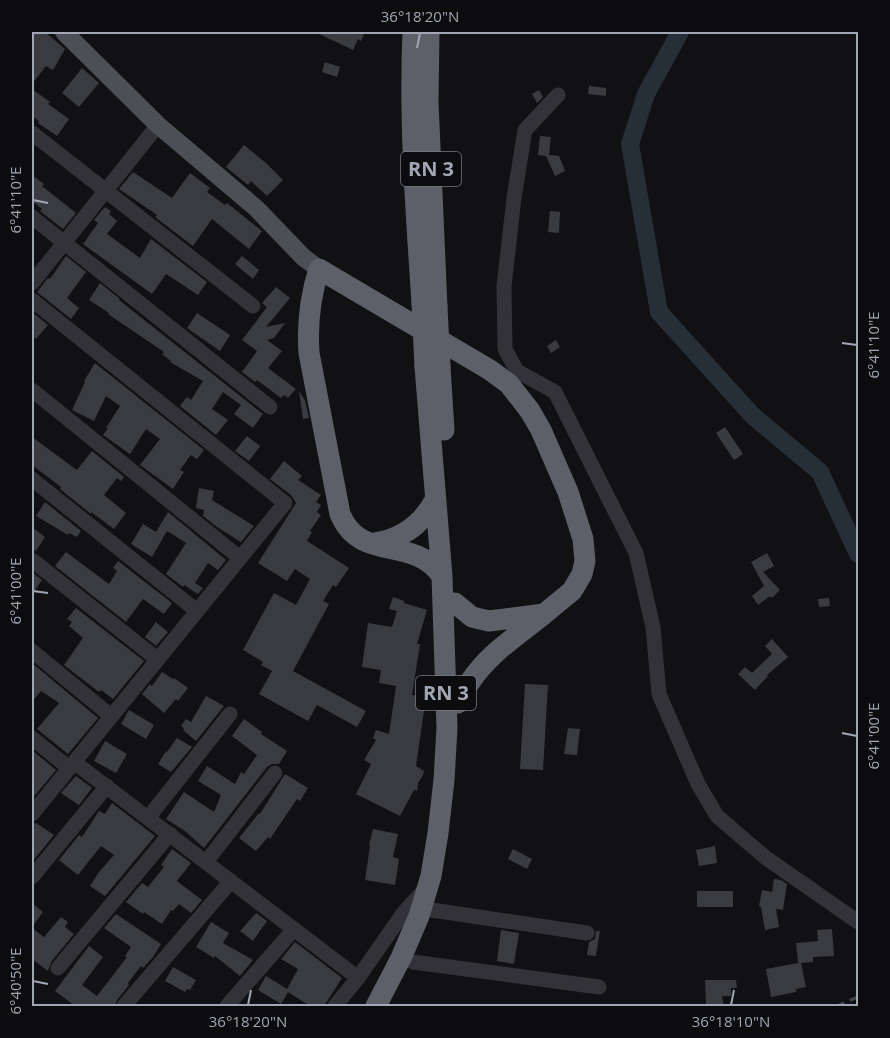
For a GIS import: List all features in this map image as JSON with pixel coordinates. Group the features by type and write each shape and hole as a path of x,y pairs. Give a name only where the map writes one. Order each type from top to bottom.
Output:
{"highway":[{"name":"RN 3","path":"389,1006 412,962 441,882 452,815 459,731 455,603 429,305 414,176 413,32"},
{"name":"RN 3","path":"429,32 429,305"},
{"path":"442,576 432,564 420,556 370,544 357,537 347,526 340,513 309,353 310,302 319,269 490,370 513,378 541,429 568,492 583,539 585,561 582,574 572,591 498,650 482,666 469,682 459,703"},
{"name":"RN 3","path":"376,1006 401,958 419,916 428,886 438,833 444,780 447,728 442,576 435,500 433,367"},
{"path":"370,544 404,534 422,519 435,500"},
{"path":"455,603 472,617 489,621 544,614"}],"main road":[{"path":"71,34 158,125 257,209 303,257 319,269"}],"street":[{"path":"558,95 525,130 514,198 504,286 505,349 513,378 555,392 636,552 653,627 659,694 698,784 717,816 766,858 858,922"},
{"path":"32,283 158,125"},
{"path":"32,133 253,306"},
{"path":"32,217 270,407"},
{"path":"32,300 285,503 32,814"},
{"path":"32,390 240,558"},
{"path":"32,479 197,611"},
{"path":"32,560 158,660"},
{"path":"32,651 111,716"},
{"path":"148,818 230,714"},
{"path":"32,738 106,786 358,978"},
{"path":"206,861 275,773"},
{"path":"32,877 106,786"},
{"path":"58,968 170,834"},
{"path":"124,1006 231,880"},
{"path":"335,1006 358,978 404,912 428,886"},
{"path":"432,910 587,933"},
{"path":"227,1006 294,929"},
{"path":"412,962 599,987"}],"building":[{"path":"32,32 45,32 65,49 53,70 46,66 32,84"},
{"path":"315,32 365,32 361,41 358,39 353,50"},
{"path":"325,62 340,67 337,77 322,72"},
{"path":"82,68 99,83 79,107 62,93"},
{"path":"589,86 606,88 606,96 588,94"},
{"path":"32,89 69,119 57,136 32,116"},
{"path":"539,90 543,97 537,103 532,94"},
{"path":"540,136 551,137 549,155 559,156 565,171 555,176 546,156 538,155"},
{"path":"244,145 283,180 267,196 251,181 248,185 226,167"},
{"path":"133,172 172,198 190,173 210,188 207,192 225,205 227,203 262,231 249,249 212,219 193,246 155,217 157,215 119,189"},
{"path":"32,175 76,213 63,229 40,211 42,209 32,201"},
{"path":"105,207 111,211 109,214 117,221 107,234 140,258 151,239 207,282 198,295 166,274 152,294 83,244 98,223 94,220"},
{"path":"550,211 560,212 559,233 548,232"},
{"path":"66,256 86,272 67,298 79,308 71,319 37,292 48,278 50,279"},
{"path":"242,256 259,270 253,279 235,264"},
{"path":"100,283 263,414 253,428 234,414 241,405 223,392 212,409 228,420 216,435 180,406 187,397 191,400 203,381 170,362 162,354 164,352 89,300"},
{"path":"276,287 290,298 266,327 285,323 274,338 267,340 282,351 268,368 296,389 288,398 284,395 281,398 242,372 257,351 242,340 267,307 262,303"},
{"path":"32,312 48,325 36,339 32,335"},
{"path":"197,313 230,335 220,351 187,328"},
{"path":"556,340 560,347 551,353 547,346"},
{"path":"95,363 204,450 197,459 191,455 180,470 184,472 173,489 140,465 160,439 146,429 130,454 103,435 120,406 106,396 94,421 72,410 84,381"},
{"path":"299,391 305,400 309,418 303,419"},
{"path":"725,427 743,454 734,460 716,433"},
{"path":"247,436 260,446 249,461 235,451"},
{"path":"32,437 77,470 92,451 124,477 121,481 117,478 104,495 126,513 114,529 91,512 91,514 32,465"},
{"path":"284,461 302,476 298,480 321,495 316,502 321,505 317,512 321,515 310,531 312,532 307,541 349,568 336,587 333,585 323,601 329,604 293,671 366,711 357,727 317,705 308,721 259,694 272,671 261,665 263,662 243,650 274,593 296,605 310,579 295,569 287,581 258,563 296,503 291,495 270,479"},
{"path":"199,488 214,491 212,500 254,526 241,542 203,516 204,510 196,508"},
{"path":"45,502 81,531 77,537 69,533 68,535 36,516"},
{"path":"168,512 226,560 218,570 208,563 195,583 203,588 198,594 184,585 183,587 166,574 186,543 167,531 152,557 131,544 143,524 156,532"},
{"path":"32,527 45,537 36,551 32,550"},
{"path":"66,552 109,584 117,571 113,568 118,561 172,603 164,614 143,599 126,622 55,566"},
{"path":"767,553 774,566 763,572 780,590 772,598 770,596 758,605 752,596 764,586 751,562"},
{"path":"32,572 42,580 32,595"},
{"path":"393,597 427,610 417,644 420,644 412,695 426,697 416,766 424,771 417,791 414,790 400,816 356,794 371,764 364,760 376,740 373,738 376,730 389,734 396,686 379,683 381,670 362,667 368,623 392,627 397,611 389,609"},
{"path":"829,598 830,606 819,607 818,599"},
{"path":"76,608 144,661 113,699 101,690 99,692 64,665 83,638 69,626 72,622 67,619"},
{"path":"156,622 168,632 156,646 145,637"},
{"path":"772,639 788,657 767,675 755,690 738,674 745,667 752,673 772,654 765,646"},
{"path":"32,663 98,718 68,754 37,729 59,703 41,691 32,702"},
{"path":"162,672 188,688 164,713 142,694 150,684 152,686"},
{"path":"525,684 548,685 543,770 520,769"},
{"path":"206,696 224,706 196,741 181,726 186,719 191,722"},
{"path":"129,710 154,725 146,739 121,724"},
{"path":"244,719 262,732 261,734 287,751 279,764 267,767 204,848 185,831 166,819 184,792 214,812 221,795 198,781 207,766 235,784 241,772 244,774 257,755 232,736"},
{"path":"568,728 580,729 577,755 564,754"},
{"path":"177,738 192,747 171,772 158,764"},
{"path":"105,741 127,754 116,773 94,761"},
{"path":"32,750 56,770 32,799"},
{"path":"285,774 308,788 300,801 297,799 270,839 268,837 256,851 239,838 260,814"},
{"path":"76,776 92,788 79,805 61,793"},
{"path":"112,803 155,836 105,896 90,886 114,855 101,846 78,875 59,860 79,835 82,837 99,811 105,814"},
{"path":"36,823 54,835 32,862 32,824"},
{"path":"373,829 398,834 393,857 399,859 395,885 365,880"},
{"path":"715,846 717,863 699,866 696,850"},
{"path":"172,849 191,863 177,881 202,900 191,913 179,904 173,911 171,910 162,924 126,902 142,883 148,887 164,867 161,865"},
{"path":"513,849 532,859 527,869 508,859"},
{"path":"774,879 787,884 783,910 776,909 779,927 765,930 759,906 762,890 772,892"},
{"path":"697,891 733,891 733,907 697,907"},
{"path":"32,903 43,912 32,927"},
{"path":"256,913 267,921 253,941 240,931"},
{"path":"116,914 161,944 153,957 143,968 141,966 128,983 129,985 115,1006 75,1006 55,991 89,946 103,957 82,985 97,996 127,957 125,956 131,947 104,928"},
{"path":"61,917 68,922 65,927 74,934 51,962 48,971 32,959 32,928 44,937"},
{"path":"211,922 229,933 223,943 253,960 240,976 215,956 214,958 196,947"},
{"path":"832,929 834,956 813,957 813,962 801,963 806,987 796,989 796,992 771,997 766,969 798,963 796,943 818,941 817,930"},
{"path":"501,930 519,933 514,964 497,961"},
{"path":"596,931 600,931 596,956 587,955 589,942 595,939"},
{"path":"295,942 342,978 324,1006 310,1006 288,992 281,1004 258,990 266,976 287,989 298,969 281,959"},
{"path":"173,967 196,980 190,990 187,989 185,992 165,981"},
{"path":"705,980 736,980 737,988 731,988 731,996 722,996 724,1006 706,1006"}],"waterway":[{"path":"680,32 646,94 630,144 659,312 753,416 820,472 858,554"}],"railway":[{"path":"837,1006 858,997"}]}
